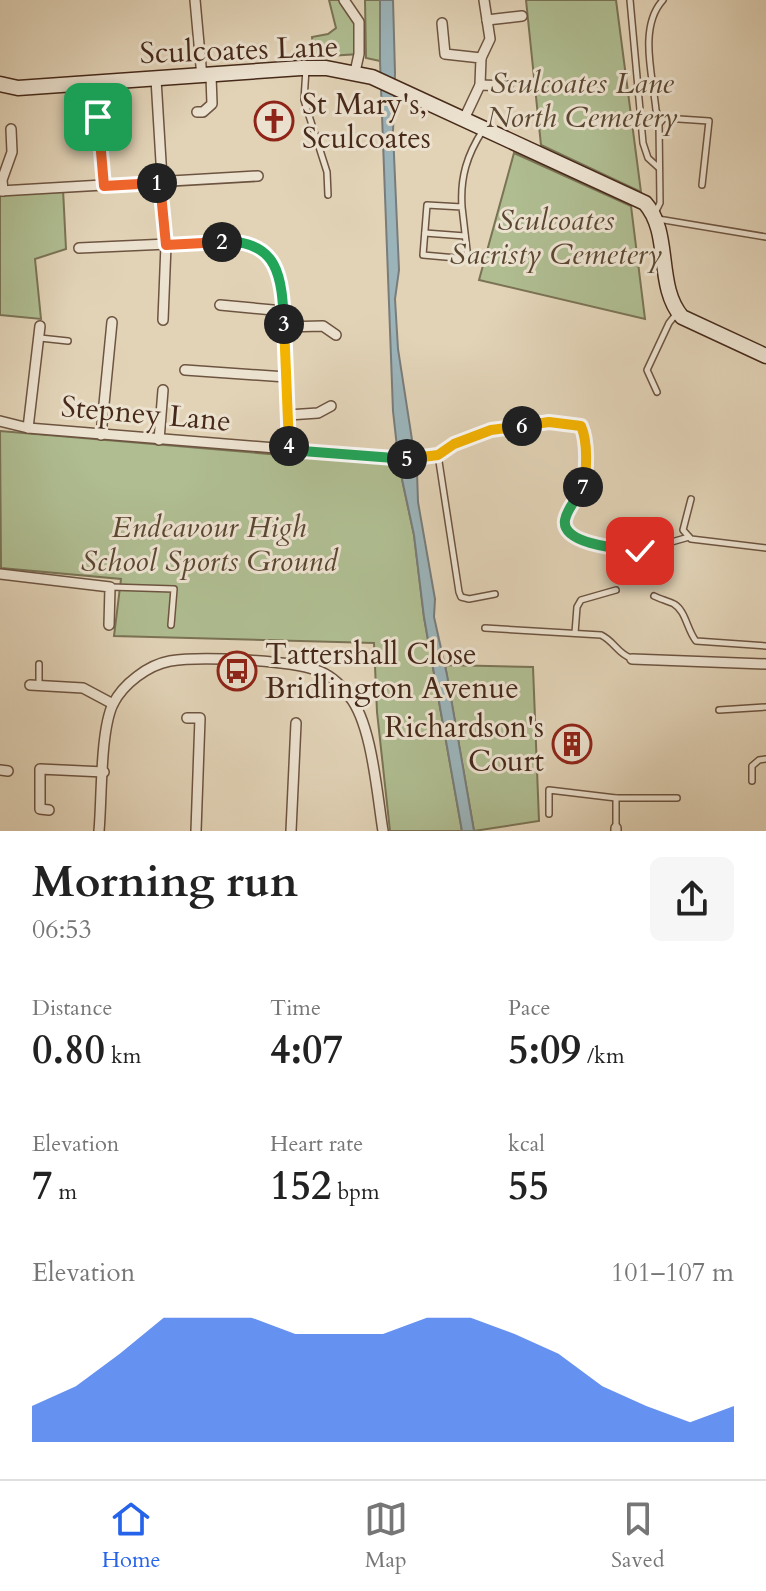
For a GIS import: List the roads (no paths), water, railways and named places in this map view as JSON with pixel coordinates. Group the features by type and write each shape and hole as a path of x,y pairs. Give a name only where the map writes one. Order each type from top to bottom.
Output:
{"street":[{"path":"195,0 212,104 203,112 197,112"},
{"path":"344,0 359,22 359,54 355,72"},
{"path":"464,119 480,85 481,58 490,39 484,0"},
{"path":"487,20 522,16"},
{"path":"442,23 445,54 481,58"},
{"name":"Sculcoates Lane","path":"0,85 18,88 306,68 355,72 380,80 464,119 652,212"},
{"path":"156,79 166,245 163,320"},
{"path":"480,85 508,86"},
{"path":"98,117 104,186"},
{"path":"11,129 12,152 2,180 2,191 258,176"},
{"path":"12,152 24,152"},
{"path":"652,212 674,308 682,317 766,356"},
{"path":"79,248 234,241 264,250 276,267 283,291 289,450"},
{"path":"220,305 284,311"},
{"path":"101,435 112,322"},
{"path":"28,428 40,326"},
{"path":"284,327 323,326 336,335"},
{"path":"185,370 286,377"},
{"path":"159,440 163,390"},
{"path":"288,415 318,413 331,406"},
{"name":"Stepney Lane","path":"0,421 28,428 101,435 385,457"},
{"path":"0,574 110,587 109,625"},
{"path":"632,659 766,664"},
{"path":"99,831 105,735 113,704 128,684 168,661 222,660 294,664 318,670 340,685 353,700 368,741 383,831"},
{"path":"35,686 83,688 113,704"},
{"path":"187,718 200,718 196,831"},
{"path":"291,831 296,723"},
{"path":"49,810 40,809 40,769 104,772"}],"lane":[{"path":"630,0 643,143 648,158 659,168"},
{"path":"663,0 655,9 649,31 656,110 660,121 660,203 652,212 766,237"},
{"path":"306,68 304,100 327,172 328,195"},
{"path":"660,121 664,118 709,121 702,185"},
{"path":"462,207 427,205 423,255 468,259 460,184 466,161 484,129"},
{"path":"425,233 465,236"},
{"path":"657,392 647,370 669,323 678,312"},
{"path":"39,338 68,341"},
{"path":"385,457 393,460 423,459 491,430 549,422 578,424 584,434 585,481 565,521 565,527 575,539 640,551 689,537 766,548"},
{"path":"438,455 461,597 469,599 495,594"},
{"path":"689,537 683,530 691,499"},
{"path":"110,587 174,589 171,625"},
{"path":"575,633 577,607 581,600 616,590"},
{"path":"654,596 676,605 696,641 766,646"},
{"path":"485,628 601,635 610,639 622,655 632,659"},
{"path":"35,686 39,664"},
{"path":"719,710 766,707"},
{"path":"752,781 752,766 766,759"},
{"path":"549,814 549,790 616,798 677,798"},
{"path":"616,798 616,829"}],"water":[{"path":"380,0 393,0 398,349 417,472 418,502 435,599 434,617 474,831 462,831 424,617 414,535 399,465 393,411"}],"place":[{"name":"St Mary's, Sculcoates","path":"274,121"},
{"name":"Tattershall Close Bridlington Avenue","path":"237,671"},
{"name":"Richardson's Court","path":"572,744"}],"park label":[{"name":"Sculcoates Lane North Cemetery","path":"582,100"},
{"name":"Sculcoates Sacristy Cemetery","path":"556,237"},
{"name":"Endeavour High School Sports Ground","path":"209,544"}]}
